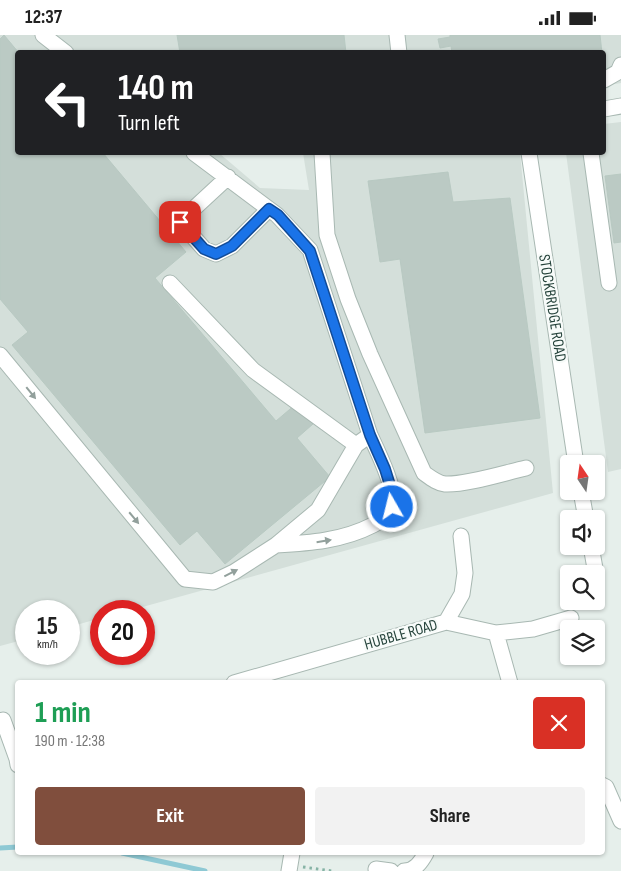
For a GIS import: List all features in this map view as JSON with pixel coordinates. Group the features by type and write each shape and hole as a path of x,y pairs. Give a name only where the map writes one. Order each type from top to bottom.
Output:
{"street":[{"path":"44,35 62,50"},
{"path":"397,35 399,50"},
{"path":"606,79 618,72 621,65"},
{"path":"606,109 621,106"},
{"path":"197,155 278,215 310,251 370,435 385,469 393,495 392,507 386,518 364,529 341,538 310,543 276,545"},
{"path":"322,155 327,235 348,299 370,354 424,473 433,480 444,484 458,483 526,468"},
{"name":"STOCKBRIDGE ROAD","path":"529,155 575,455"},
{"path":"591,155 609,283"},
{"path":"228,177 178,224 204,249 216,254 232,246 269,209"},
{"path":"170,283 253,370 356,445"},
{"path":"0,355 185,579 213,581 234,572 276,545 318,510 356,445 370,435"},
{"path":"446,623 462,594 465,573 461,536"},
{"name":"HUBBLE ROAD","path":"257,680 280,677 446,623 496,633 534,629 571,618"},
{"path":"496,633 509,680"},
{"path":"7,719 15,751"},
{"path":"605,786 621,821"},
{"path":"404,871 410,871 420,864 425,855"}],"path":[{"path":"290,863 332,871"}],"shaded area":[{"path":"0,35 621,35 621,83 606,86 606,50 15,50 15,155 221,155 260,188 309,190 303,155 520,155 553,493 155,604 155,600 90,600 90,621 80,624 80,600 15,600 15,642 0,646"},
{"path":"621,122 621,469 608,472 566,155 606,155 606,124"}],"building":[{"path":"4,35 16,50 15,155 105,155 186,252 155,278 276,421 296,404 313,424 297,438 330,477 225,564 197,531 180,545 12,345 28,332 0,299 0,39"},
{"path":"177,35 344,35 346,50 180,50"},
{"path":"450,35 600,35 602,50 452,50 451,46 440,48 438,39 450,37"},
{"path":"448,172 453,202 510,198 540,418 425,433 400,259 380,262 368,181"},
{"path":"621,174 621,242 614,243 605,176"}],"waterway":[{"path":"0,848 15,847"},
{"path":"131,855 205,871"}],"route":[{"path":"180,222 204,249 216,254 232,246 269,209 278,215 310,251 370,435 385,469 393,495 392,507"}]}
